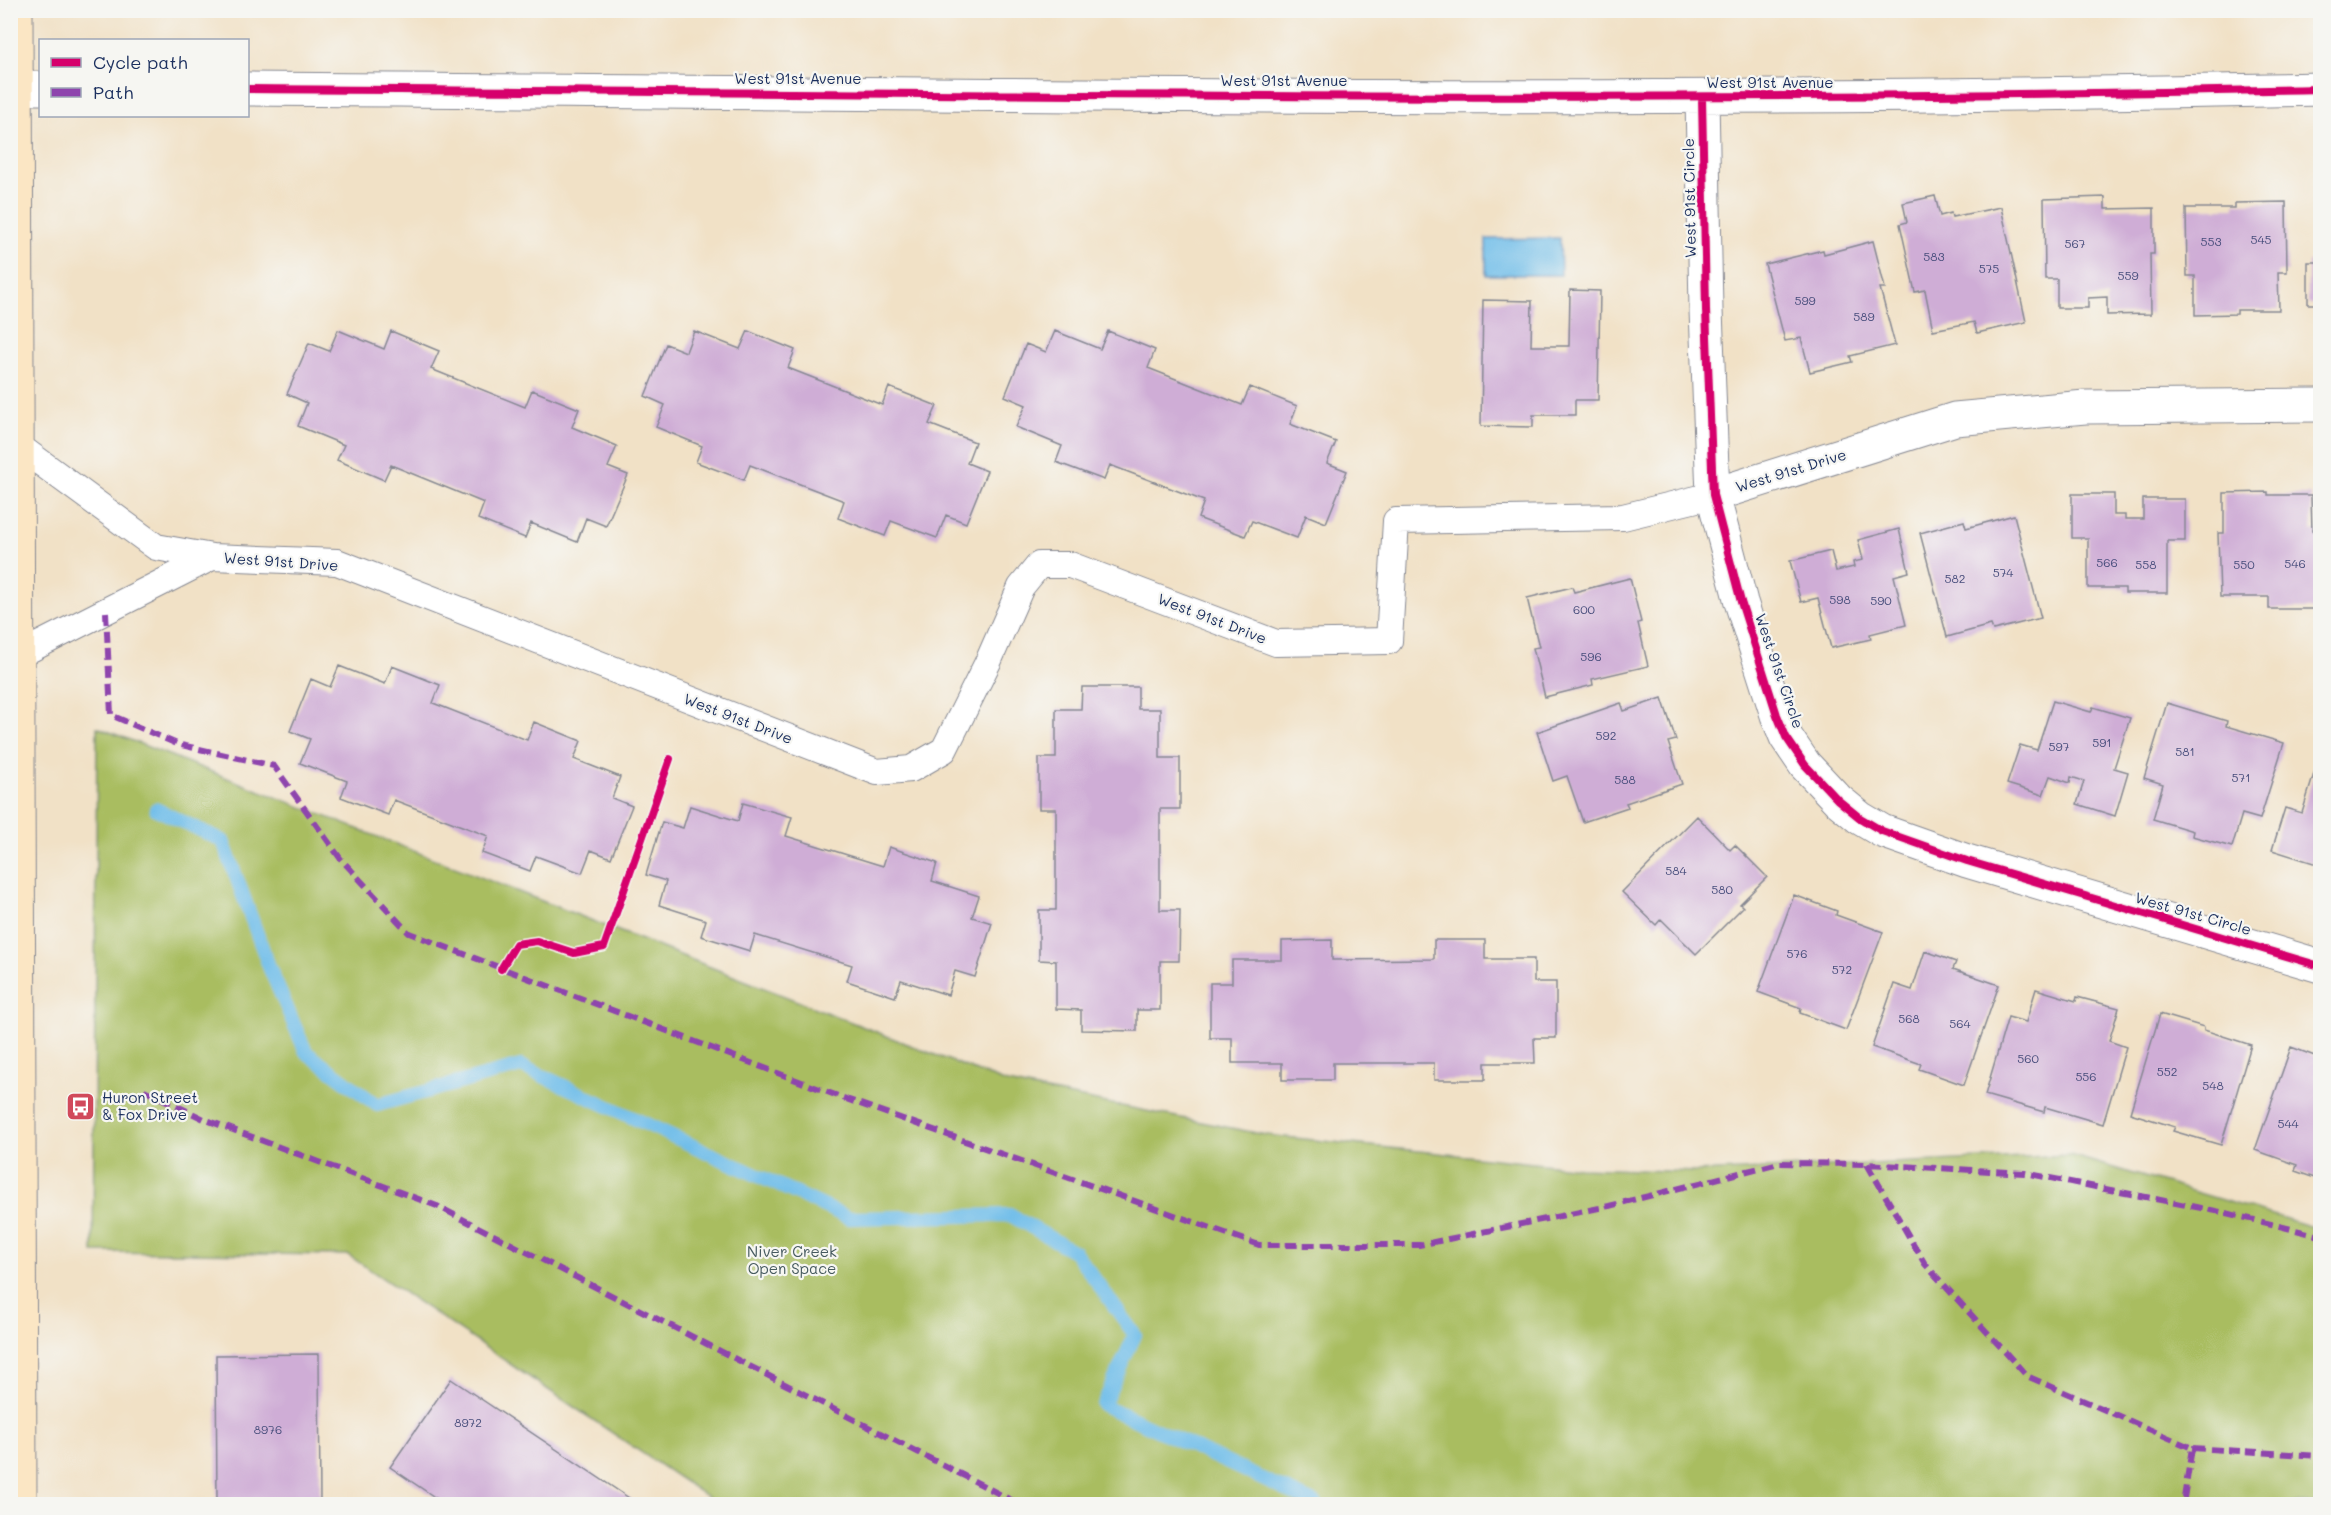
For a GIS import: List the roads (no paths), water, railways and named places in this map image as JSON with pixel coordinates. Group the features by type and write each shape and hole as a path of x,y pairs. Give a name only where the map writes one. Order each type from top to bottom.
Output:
{"main road":[{"path":"15,10 21,95 17,445 15,1291 20,1504"}],"street":[{"name":"West 91st Avenue","path":"249,89 1702,97 2015,95 2320,89"},
{"name":"West 91st Circle","path":"1702,97 1706,310 1713,495 1741,602 1777,715 1786,736 1805,765 1838,800 1860,818 1882,831 1967,861 2320,966"},
{"name":"West 91st Drive","path":"1713,495 1955,419 2085,407 2320,405"}],"lane":[{"path":"17,445 156,547 212,557"},
{"name":"West 91st Drive","path":"212,557 337,562 877,772 911,769 944,750 988,662 1021,587 1039,565 1070,565 1276,643 1389,641 1396,521 1623,517 1713,495"},
{"path":"17,656 212,557"}],"water":[{"path":"1560,238 1561,275 1486,275 1486,239"}],"waterway":[{"path":"156,809 223,841 270,969 306,1052 377,1105 521,1066 849,1218 1010,1215 1075,1252 1135,1335 1103,1405 1316,1504"}],"place":[{"name":"Huron Street & Fox Drive","path":"81,1107"}],"park label":[{"name":"Niver Creek Open Space","path":"792,1260"}]}
